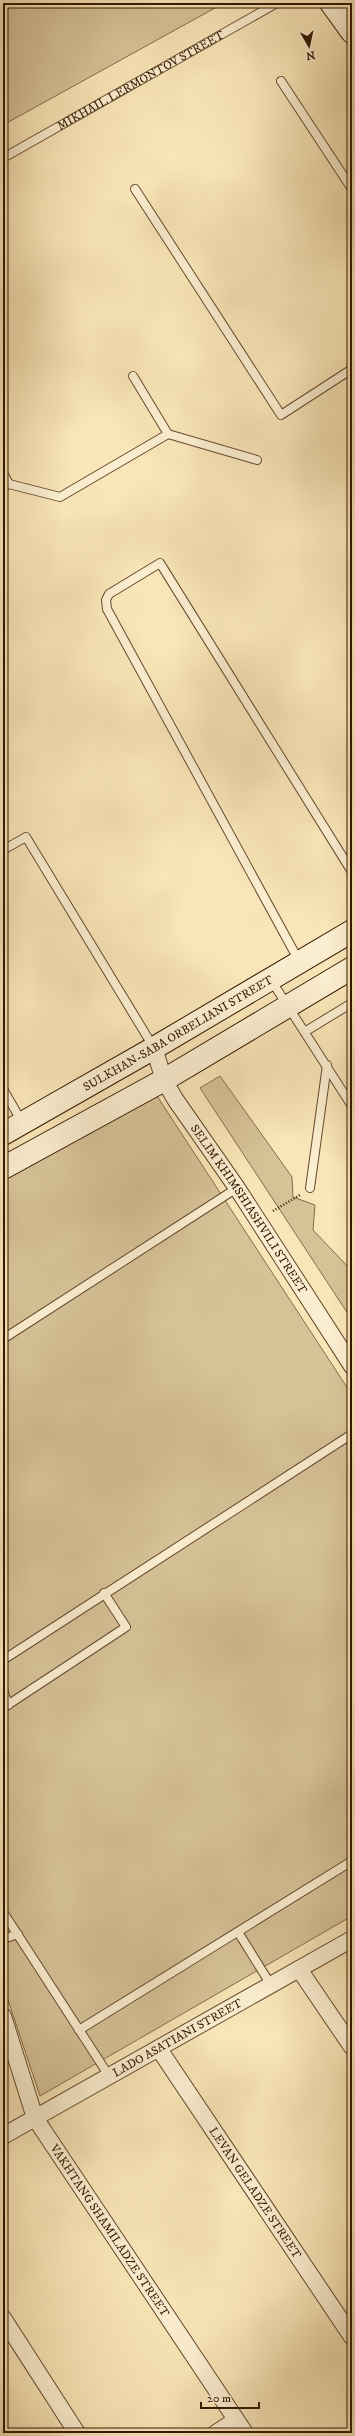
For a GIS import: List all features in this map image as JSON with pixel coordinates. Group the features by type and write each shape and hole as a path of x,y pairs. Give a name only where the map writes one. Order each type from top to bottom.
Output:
{"street":[{"name":"SULKHAN-SABA ORBELIANI STREET","path":"3,1134 271,980 352,931"},
{"path":"3,1168 164,1080 352,968"},
{"name":"SELIM KHIMSHIASHVILI STREET","path":"154,1048 164,1080 237,1188 352,1366"},
{"name":"LADO ASATIANI STREET","path":"3,2136 352,1939"},
{"path":"299,1969 352,2047"},
{"name":"VAKHTANG SHAMILADZE STREET","path":"3,2016 35,2118 245,2433"},
{"name":"LEVAN GELADZE STREET","path":"159,2049 352,2337"},
{"path":"3,2318 77,2433"},
{"path":"216,2433 236,2420"}],"lane":[{"name":"MIKHAIL LERMONTOV STREET","path":"3,158 277,3"},
{"path":"281,81 352,190"},
{"path":"135,188 281,415 352,369"},
{"path":"133,376 168,434 257,460"},
{"path":"3,472 6,486 60,497 168,434"},
{"path":"300,963 107,608 106,600 109,594 160,563 352,872"},
{"path":"3,850 26,837 154,1048"},
{"path":"271,980 306,1031 352,1106"},
{"path":"306,1031 352,1003"},
{"path":"310,1188 327,1065"},
{"path":"3,1089 22,1123"},
{"path":"3,1339 237,1188"},
{"path":"3,1660 104,1593 352,1434"},
{"path":"3,1690 5,1706 126,1627 104,1593"},
{"path":"79,2030 352,1861"},
{"path":"3,1912 109,2076"},
{"path":"238,1932 270,1984"},
{"path":"3,1939 18,1934"}],"path":[{"path":"258,1221 310,1188"}],"shaded area":[{"path":"3,3 224,3 3,125"},
{"path":"220,1076 292,1177 293,1197 315,1205 313,1230 352,1271 352,1320 200,1088"},
{"path":"157,1096 352,1395 352,1916 40,2096 3,1985 3,1181"}]}
